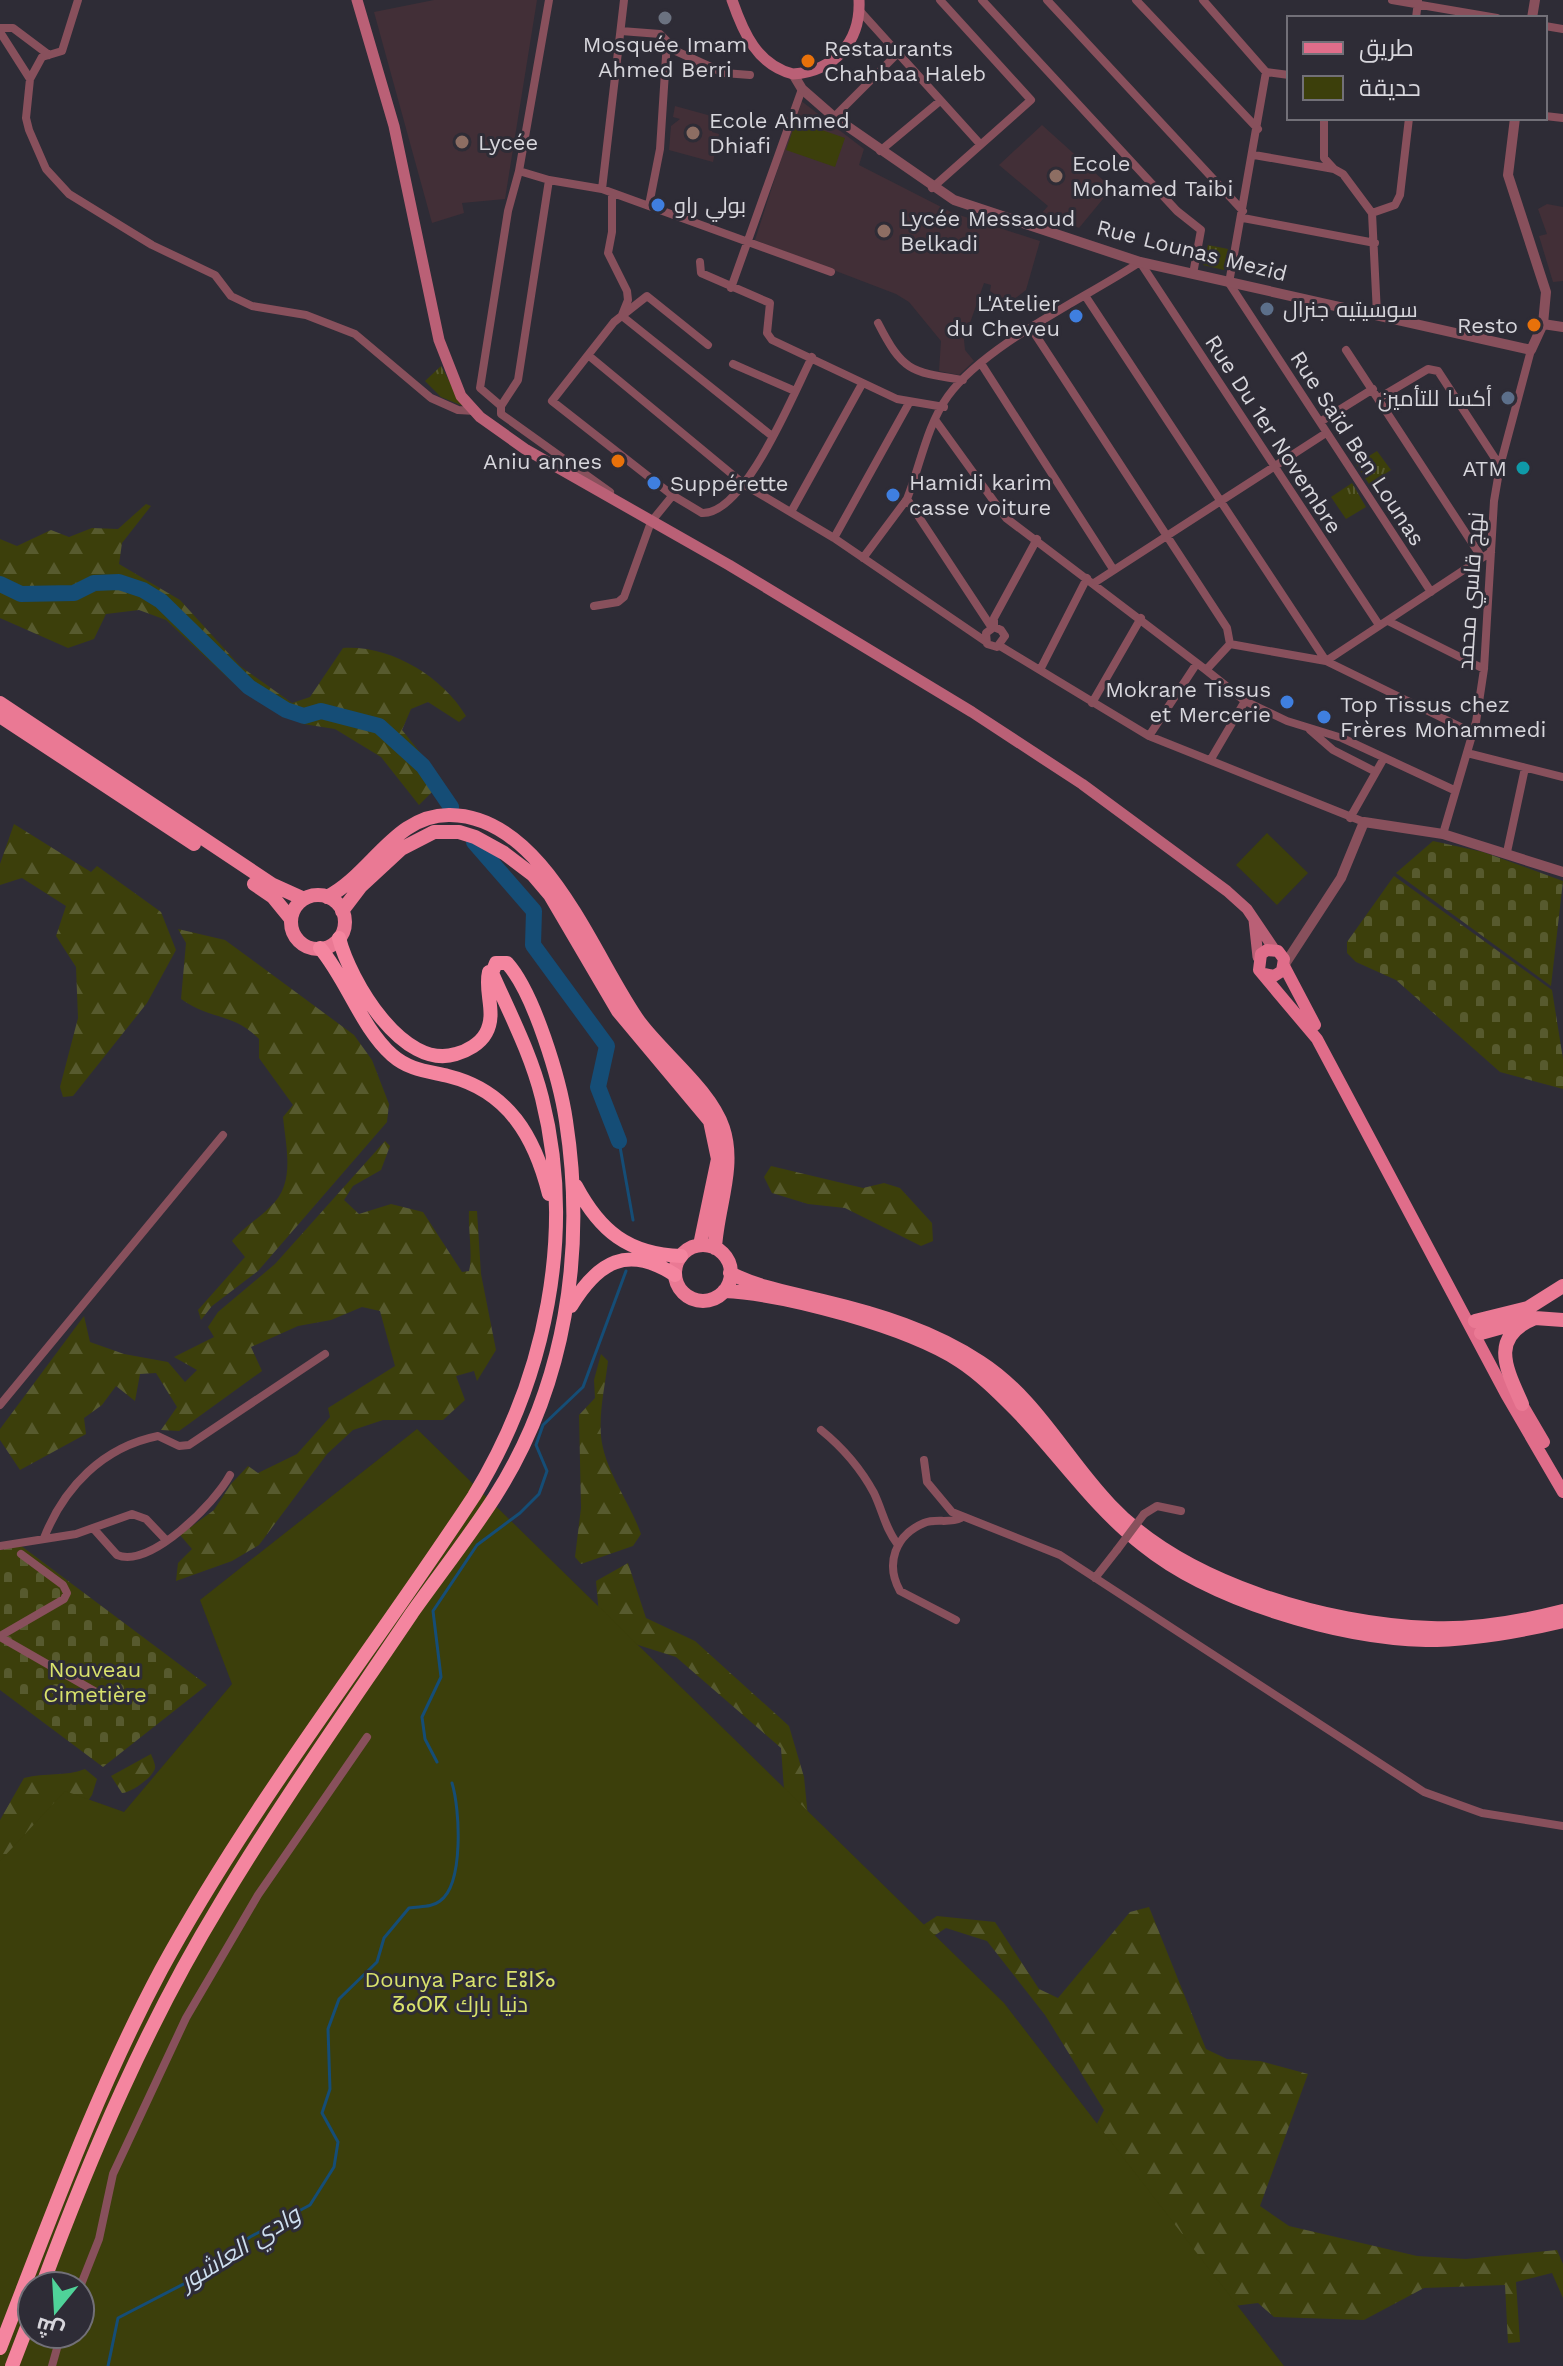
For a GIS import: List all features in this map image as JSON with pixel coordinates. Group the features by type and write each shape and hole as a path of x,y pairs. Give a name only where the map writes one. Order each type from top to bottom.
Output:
{"highway":[{"path":"0,703 266,880 304,899 327,897 352,880 399,832 431,817 460,816 504,835 535,860 574,908 612,980 640,1022 716,1112 728,1154 708,1247"},
{"path":"0,716 262,889 291,919 298,939 306,945 320,948 339,938 344,926 342,911 327,897"},
{"path":"342,911 361,886 401,849 434,832 459,832 475,837 504,853 533,875 550,895 618,1011 710,1121 718,1159 708,1247"},
{"path":"291,919 304,899"},
{"path":"48,2270 108,2122 180,1973 243,1867 495,1496 532,1420 552,1369 567,1313 574,1245 574,1182 564,1110 538,1027 510,965 500,962 488,975 491,1010 486,1033 461,1052 430,1056 408,1047 392,1032 347,962 339,938"},
{"path":"320,948 346,984 379,1040 395,1057 416,1069 470,1083 513,1113 536,1148 556,1221"},
{"path":"0,2348 68,2167 161,1970 242,1834 468,1505 507,1438 524,1396 542,1333 556,1221 554,1162 542,1096 492,970"},
{"path":"574,1182 592,1215 619,1241 654,1254 681,1256 708,1247 726,1258 730,1273 724,1291"},
{"path":"675,1275 681,1256"},
{"path":"567,1313 588,1281 615,1262 648,1261 675,1275 683,1292 694,1299 707,1300 724,1291 758,1294 855,1319 921,1342 961,1362 1013,1406 1082,1489 1126,1532 1175,1569 1228,1595 1324,1623 1402,1638 1483,1637 1563,1621"},
{"path":"730,1273 759,1285 902,1324 979,1361 1009,1383 1033,1408 1111,1507 1156,1544 1208,1573 1267,1596 1343,1617 1397,1626 1482,1626 1563,1611"},
{"path":"1478,1327 1528,1308 1563,1286"},
{"path":"1478,1327 1535,1318 1563,1320"},
{"path":"1522,1404 1506,1367 1504,1353 1515,1331 1535,1318"}],"main road":[{"path":"357,0 394,126 439,340 461,396 475,411 525,449 729,565 1043,758 1227,891 1254,919 1275,950 1282,954 1285,965 1478,1327 1563,1476"},
{"path":"732,0 741,26 762,57 793,74 825,66 844,52 856,35 859,5"},
{"path":"1254,919 1258,967 1317,1039 1493,1370 1563,1492"},
{"path":"1258,957 1263,951 1275,950"},
{"path":"1264,974 1274,976 1285,965"}],"street":[{"path":"78,0 65,47 42,57 30,79 26,118 46,169 69,194 152,245 215,275 231,296 252,306 306,315 355,334 431,398 458,410 475,411"},
{"path":"501,406 480,388 508,211 519,171 549,0"},
{"path":"602,189 624,0"},
{"path":"932,188 1031,100 940,0"},
{"path":"982,0 1177,211 1201,230 1193,274"},
{"path":"1047,0 1243,215 1375,243"},
{"path":"1136,0 1258,129"},
{"path":"1203,0 1266,72 1287,75"},
{"path":"1392,0 1487,16"},
{"path":"859,5 980,144"},
{"path":"30,79 0,30 13,28 49,55"},
{"path":"621,31 660,34 667,47 660,149 649,205"},
{"path":"667,47 730,75 750,75"},
{"path":"834,117 898,53"},
{"path":"1229,283 1254,155 1266,72"},
{"name":"Rue Lounas Mezid","path":"793,74 802,89 880,151 932,188 982,210 1140,262 1531,350"},
{"path":"731,288 802,89"},
{"path":"880,151 940,101"},
{"path":"1324,120 1324,158 1343,174 1372,213 1377,314"},
{"path":"1372,213 1395,205 1400,195 1409,120"},
{"path":"1515,120 1508,175 1545,282 1543,324 1531,350"},
{"path":"1254,155 1334,169"},
{"path":"519,171 549,180 602,189 831,272"},
{"path":"549,180 518,380 501,406 501,414 651,522"},
{"path":"612,193 612,232 608,253 627,291 628,300 622,316"},
{"path":"700,262 701,273 770,303 767,333 772,340 909,403 944,407"},
{"path":"863,558 907,499 936,421 963,380 1031,328 1140,262"},
{"name":"Rue Du 1er Novembre","path":"1140,262 1274,466 1384,623"},
{"name":"Rue Saïd Ben Lounas","path":"1229,283 1431,592"},
{"path":"708,345 647,296 622,316 552,401 696,512 709,514 721,508 745,485 812,357"},
{"path":"1086,297 1326,661"},
{"path":"622,316 772,436"},
{"path":"878,323 897,358 906,366 963,380"},
{"path":"1543,324 1563,327"},
{"path":"1031,328 1227,628 1230,644"},
{"path":"1346,350 1482,558"},
{"name":"نهج قاسي محمد","path":"1443,834 1473,733 1484,669 1500,466 1531,350"},
{"path":"588,355 745,485 834,538 993,647 1000,646 1149,736 1350,818 1443,834 1563,872"},
{"path":"733,364 795,391"},
{"path":"982,365 1113,569"},
{"path":"1379,398 1428,369 1438,371 1500,466"},
{"path":"791,512 862,384"},
{"path":"1320,422 1373,389"},
{"path":"834,538 909,403"},
{"path":"936,421 997,509 1245,701 1454,790"},
{"path":"1040,670 1091,581 1326,433"},
{"path":"594,606 618,602 624,597 651,522 673,495"},
{"path":"907,499 993,628 1004,632 1005,640 1000,646"},
{"path":"985,641 986,633 993,628 994,618 1037,539"},
{"path":"1326,661 1491,552"},
{"path":"1092,703 1141,618"},
{"path":"1384,623 1484,669"},
{"path":"1230,644 1326,661 1473,733"},
{"path":"1206,670 1230,644"},
{"path":"1149,736 1197,663"},
{"path":"1211,759 1245,701"},
{"path":"1306,726 1333,750 1376,772"},
{"path":"1467,753 1563,777"},
{"path":"1350,818 1384,758"},
{"path":"1507,852 1525,768"},
{"path":"1285,965 1341,878 1364,822"},
{"path":"1275,950 1306,928"},
{"path":"0,1405 223,1135"},
{"path":"44,1538 61,1500 105,1457 158,1436 186,1446 325,1354"},
{"path":"821,1430 842,1449 870,1487 883,1523 898,1545"},
{"path":"924,1460 932,1491 961,1518 1043,1547 1424,1792 1482,1813 1563,1826"},
{"path":"93,1528 111,1549 125,1558 140,1556 209,1506 230,1475"},
{"path":"1095,1578 1144,1514 1157,1506 1181,1511"},
{"path":"0,1546 93,1528 132,1514 146,1519 165,1539"},
{"path":"956,1620 900,1591 891,1562 898,1545 927,1522 952,1522 961,1518"},
{"path":"21,1554 65,1587 66,1597 0,1636 96,1692"},
{"path":"87,2270 99,2239 113,2174 186,2018 258,1895 367,1737"}],"shaded area":[{"name":"Lycée","path":"434,0 537,0 505,199 462,203 464,213 432,223 374,12"},
{"name":"Lycée Messaoud Belkadi","path":"800,100 864,149 859,165 953,213 1040,241 1026,290 1008,304 990,291 991,285 984,283 964,340 965,350 974,361 959,375 939,371 941,341 909,302 896,294 755,240"},
{"name":"Ecole Ahmed Dhiafi","path":"675,106 715,117 712,132 719,134 713,162 669,150 671,126 680,119 673,117"},
{"name":"Ecole Mohamed Taibi","path":"1042,125 1112,188 1079,228 1042,213 1048,206 999,165"},
{"path":"1547,204 1563,207 1563,281 1553,282 1539,236 1547,234 1538,209"}],"green space":[{"path":"796,121 845,138 835,167 786,150"},
{"path":"1208,245 1228,249 1224,270 1203,265"},
{"path":"441,366 463,406 441,397 425,381"},
{"path":"1377,451 1391,470 1369,484 1356,464"},
{"path":"1352,483 1366,507 1346,519 1331,497"},
{"path":"146,504 151,506 122,543 119,564 180,600 240,666 292,703 310,697 343,648 361,648 396,658 429,676 456,701 466,716 459,722 428,702 411,709 402,730 443,781 419,805 381,757 335,729 303,724 240,689 166,620 139,610 106,614 94,639 68,648 0,618 0,539 17,546 51,530 69,537 92,528 118,529"},
{"path":"14,824 91,872 97,866 161,912 176,950 147,1003 73,1096 63,1097 60,1087 78,1018 76,967 56,936 66,906 22,878 0,885 0,864"},
{"path":"1267,833 1308,873 1277,905 1236,865"},
{"path":"1433,841 1483,852 1563,881 1551,986 1396,873"},
{"path":"1394,876 1552,990 1563,1059 1563,1089 1500,1072 1396,980 1356,962 1347,953 1347,942"},
{"path":"178,929 225,940 354,1035 372,1060 389,1104 387,1122 258,1271 212,1306 201,1320 198,1310 245,1257 232,1241 270,1207 283,1188 287,1153 283,1117 293,1105 259,1058 259,1039 231,1020 181,999 186,943"},
{"path":"385,1141 390,1146 381,1170 353,1186 344,1200 359,1214 391,1204 423,1212 462,1272 469,1271 470,1265 469,1211 477,1211 481,1274 496,1350 477,1381 474,1371 456,1376 465,1400 443,1420 383,1420 353,1430 327,1454 259,1545 232,1561 176,1581 178,1563 192,1549 180,1535 214,1510 231,1484 248,1466 258,1473 297,1454 330,1417 328,1408 395,1366 380,1311 362,1307 331,1320 298,1326 251,1347 262,1371 179,1431 161,1430 177,1407 156,1373 140,1374 135,1401 116,1386 102,1405 84,1418 86,1434 20,1470 0,1440 0,1429 84,1316 90,1342 124,1354 168,1362 185,1382 197,1370 174,1357 214,1337 208,1327 218,1312 275,1264"},
{"path":"771,1166 863,1188 884,1183 900,1188 932,1223 933,1241 921,1246 845,1208 808,1204 772,1193 764,1177"},
{"path":"601,1354 608,1361 601,1417 603,1449 641,1534 633,1546 581,1564 575,1557 581,1508 579,1415 595,1398 594,1380"},
{"name":"Dounya Parc ⴹⵓⵏⵢⴰ ⵒⴰⵔⴽ دنيا بارك","path":"417,1429 1004,2003 1284,2366 0,2366 0,1861 65,1791 124,1812 232,1684 200,1600"},
{"name":"Nouveau Cimetière","path":"20,1545 207,1685 103,1767 0,1690 0,1550"},
{"path":"628,1563 646,1618 695,1641 789,1726 804,1777 812,1857 842,1896 890,1941 914,1931 937,1916 995,1922 1039,1989 1058,1998 1130,1912 1149,1907 1206,2049 1227,2059 1260,2061 1308,2074 1260,2206 1289,2226 1417,2256 1466,2259 1557,2250 1563,2264 1563,2298 1552,2273 1516,2282 1520,2342 1508,2343 1505,2285 1424,2288 1364,2320 1274,2317 1258,2303 1201,2310 1154,2281 1069,2203 1034,2220 1027,2264 1062,2296 1056,2305 1017,2292 961,2366 923,2366 921,2351 930,2284 946,2282 967,2273 981,2246 986,2219 1080,2157 1104,2110 1045,2015 987,1941 946,1928 893,1963 864,1927 827,1898 796,1855 785,1803 781,1748 676,1657 616,1638 599,1615 596,1581"},
{"path":"151,1754 155,1765 153,1772 141,1784 122,1793 111,1776"},
{"path":"85,1769 97,1779 92,1795 0,1928 0,1820 24,1778"}],"waterway":[{"path":"0,584 21,594 74,593 94,583 119,582 143,590 161,601 249,687 286,710 304,716 321,711 379,726 423,766 451,807"},
{"path":"474,842 534,911 533,945 607,1046 598,1087 619,1141"},
{"path":"619,1141 633,1220"},
{"path":"437,1762 425,1739 422,1717 441,1677 433,1611 477,1545 520,1513 539,1494 547,1471 536,1445 543,1425 583,1387 626,1271"},
{"name":"وادي العاشور","path":"108,2366 118,2318 199,2276 250,2237 310,2205 334,2167 338,2142 322,2113 330,2089 328,2029 339,1999 377,1962 384,1938 409,1908 433,1905 448,1892 458,1845 452,1783"}],"place":[{"name":"Mosquée Imam Ahmed Berri","path":"665,18"},
{"name":"Restaurants Chahbaa Haleb","path":"808,61"},
{"name":"Ecole Ahmed Dhiafi","path":"693,133"},
{"name":"Lycée","path":"462,142"},
{"name":"Ecole Mohamed Taibi","path":"1056,176"},
{"name":"بولي راو","path":"658,205"},
{"name":"Lycée Messaoud Belkadi","path":"884,231"},
{"name":"سوسيتيه جنرال","path":"1267,309"},
{"name":"L'Atelier du Cheveu","path":"1076,316"},
{"name":"Resto","path":"1534,325"},
{"name":"أكسا للتأمين","path":"1508,398"},
{"name":"Aniu annes","path":"618,461"},
{"name":"ATM","path":"1523,468"},
{"name":"Suppérette","path":"654,483"},
{"name":"Hamidi karim casse voiture","path":"893,495"},
{"name":"Mokrane Tissus et Mercerie","path":"1287,702"},
{"name":"Top Tissus chez Frères Mohammedi","path":"1324,717"}]}
